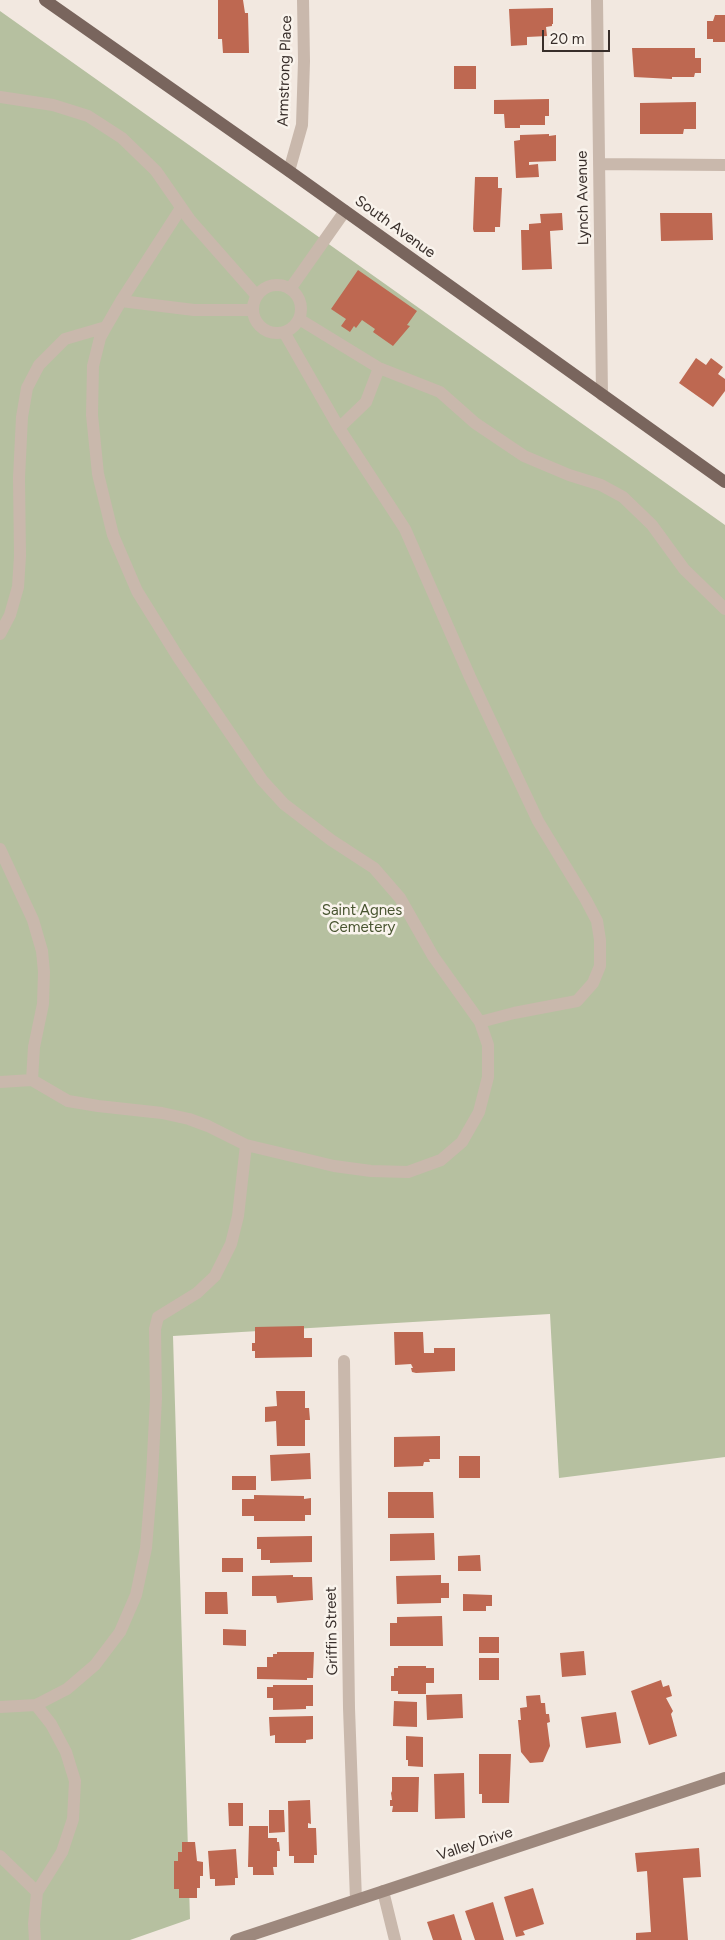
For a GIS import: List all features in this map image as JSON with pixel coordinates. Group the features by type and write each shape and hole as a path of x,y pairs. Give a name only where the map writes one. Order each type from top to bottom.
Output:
{"main road":[{"name":"South Avenue","path":"45,0 289,171 725,482"},
{"name":"Valley Drive","path":"236,1940 725,1778"}],"street":[{"name":"Armstrong Place","path":"289,171 302,125 303,0"},
{"name":"Lynch Avenue","path":"598,0 602,395"},
{"path":"0,97 53,105 88,116 122,138 156,171 181,208 257,296"},
{"path":"599,164 725,164"},
{"path":"0,1082 32,1080 68,1101 162,1113 189,1119 208,1126 246,1145 334,1166 370,1171 408,1172 441,1160 462,1142 479,1112 488,1077 488,1045 480,1022 433,956 400,898 374,868 331,840 284,804 262,780 178,657 137,591 113,536 98,474 92,416 93,366 100,338 120,301 181,208"},
{"path":"290,289 345,211"},
{"path":"276,285 290,289 300,303 298,319 294,326 284,332 271,333 264,330 254,318 253,310 257,296 268,286 276,285"},
{"path":"120,301 194,310 253,310"},
{"path":"298,319 379,368 440,392 475,422 524,456 569,475 600,485 623,497 652,525 684,569 725,609"},
{"path":"0,634 10,614 18,587 20,556 19,478 22,417 27,388 40,364 65,339 106,327"},
{"path":"284,332 339,428 405,529 470,677 538,821 586,900 596,922 600,940 600,966 593,983 577,1001 514,1013 480,1022"},
{"path":"339,428 366,402 379,368"},
{"path":"0,849 33,920 42,951 44,972 43,1004 34,1047 32,1080"},
{"path":"0,1707 36,1705 67,1688 96,1665 120,1632 136,1595 146,1548 156,1398 155,1329 158,1317 196,1293 215,1276 231,1244 238,1216 246,1145"},
{"name":"Griffin Street","path":"344,1361 349,1698 356,1900"},
{"path":"35,1940 34,1924 37,1892 62,1852 74,1819 75,1781 66,1752 51,1724 36,1705"},
{"path":"0,1856 37,1892"},
{"path":"383,1891 395,1940"}],"green space":[{"name":"Saint Agnes Cemetery","path":"0,11 725,525 725,1457 559,1478 550,1314 173,1336 190,1919 130,1940 0,1940"}],"building":[{"path":"218,0 243,0 245,13 248,13 249,53 223,53 222,39 218,39"},
{"path":"553,8 553,24 546,27 547,36 527,37 527,45 511,46 509,9"},
{"path":"715,15 725,15 725,42 713,42 713,39 707,39 707,21 713,21"},
{"path":"632,48 695,48 695,58 701,58 701,73 695,73 694,77 672,77 672,79 634,77"},
{"path":"454,66 476,66 476,89 454,89"},
{"path":"549,99 549,116 545,116 545,125 520,125 520,128 505,128 504,114 494,114 494,100"},
{"path":"696,102 696,129 684,129 683,134 640,134 640,103"},
{"path":"549,134 549,136 556,135 556,161 529,162 529,165 538,164 539,177 516,178 514,141 520,140 520,135"},
{"path":"475,177 498,177 498,188 502,188 500,227 495,227 495,232 474,232"},
{"path":"562,213 563,230 550,231 552,269 522,270 521,230 529,230 529,224 541,223 540,214"},
{"path":"660,213 712,213 713,240 661,241"},
{"path":"358,270 417,311 407,325 410,326 393,346 373,332 375,329 362,320 350,332 341,326 346,319 331,309"},
{"path":"696,358 706,365 711,358 723,367 718,374 725,379 725,391 713,407 679,383"},
{"path":"304,1326 304,1338 312,1338 312,1357 255,1358 255,1351 252,1351 252,1343 255,1343 255,1327"},
{"path":"394,1332 423,1332 424,1353 434,1353 434,1348 455,1348 455,1371 416,1373 412,1372 411,1364 395,1365"},
{"path":"276,1391 305,1391 305,1408 309,1408 310,1420 305,1420 305,1446 277,1446 276,1421 265,1422 265,1407 277,1406"},
{"path":"440,1436 440,1459 429,1459 430,1462 424,1462 423,1466 394,1467 394,1437"},
{"path":"310,1453 311,1479 271,1481 270,1455"},
{"path":"459,1456 480,1456 480,1478 459,1478"},
{"path":"232,1476 256,1476 256,1490 232,1490"},
{"path":"388,1492 433,1492 434,1518 388,1518"},
{"path":"254,1495 304,1496 304,1499 311,1498 311,1515 305,1515 305,1521 254,1521 254,1516 242,1516 242,1499 254,1499"},
{"path":"434,1533 435,1560 390,1561 390,1534"},
{"path":"312,1536 312,1562 270,1563 270,1560 261,1560 261,1549 257,1549 257,1537"},
{"path":"480,1555 481,1571 458,1571 458,1556"},
{"path":"222,1558 243,1558 243,1572 222,1572"},
{"path":"293,1575 293,1577 312,1577 313,1600 277,1603 276,1596 252,1596 252,1576"},
{"path":"441,1575 441,1583 449,1583 449,1598 441,1598 441,1603 397,1604 396,1576"},
{"path":"205,1592 227,1592 228,1614 205,1614"},
{"path":"463,1594 492,1595 492,1606 486,1606 486,1611 463,1611"},
{"path":"442,1616 443,1646 390,1646 390,1623 397,1623 397,1617"},
{"path":"223,1629 246,1630 246,1646 223,1645"},
{"path":"479,1637 499,1637 499,1653 479,1653"},
{"path":"584,1651 586,1675 562,1677 560,1653"},
{"path":"277,1652 314,1652 313,1678 307,1678 307,1680 257,1679 257,1667 267,1667 267,1657 273,1657 273,1654 277,1654"},
{"path":"479,1658 499,1658 499,1680 479,1680"},
{"path":"398,1666 426,1666 426,1668 434,1668 434,1683 426,1683 426,1694 398,1694 398,1691 391,1691 391,1676 394,1676 394,1668 398,1668"},
{"path":"661,1680 663,1687 669,1685 672,1696 666,1698 673,1711 671,1714 677,1736 649,1745 631,1691"},
{"path":"273,1685 313,1685 313,1706 306,1706 306,1709 273,1710 273,1698 267,1698 267,1687 273,1687"},
{"path":"462,1694 463,1718 427,1720 426,1695"},
{"path":"540,1695 541,1703 545,1703 546,1714 549,1714 550,1722 547,1723 550,1746 543,1762 530,1763 521,1752 518,1720 521,1720 520,1708 527,1707 526,1696"},
{"path":"394,1701 417,1702 417,1727 393,1726"},
{"path":"616,1712 621,1743 586,1748 581,1717"},
{"path":"313,1716 313,1739 306,1740 306,1743 275,1743 275,1735 270,1736 269,1717"},
{"path":"406,1736 423,1737 423,1767 408,1766 408,1760 406,1760"},
{"path":"479,1754 511,1754 509,1803 482,1803 482,1794 479,1794"},
{"path":"464,1773 465,1818 435,1819 434,1774"},
{"path":"392,1777 419,1777 418,1812 392,1812 393,1806 390,1806 390,1800 392,1800"},
{"path":"310,1800 311,1824 308,1823 308,1828 316,1828 317,1855 314,1855 314,1863 294,1863 294,1856 289,1856 288,1801"},
{"path":"228,1803 243,1803 243,1826 229,1826"},
{"path":"269,1810 284,1810 285,1832 269,1833"},
{"path":"249,1826 268,1826 268,1838 277,1838 280,1851 277,1851 277,1867 273,1867 274,1875 253,1875 253,1867 248,1867"},
{"path":"182,1842 195,1842 197,1861 203,1862 203,1876 200,1876 200,1888 197,1888 197,1898 179,1898 179,1889 174,1889 174,1861 178,1861 178,1852 182,1852"},
{"path":"699,1848 701,1877 683,1878 688,1940 636,1940 636,1933 651,1932 647,1871 637,1872 635,1853"},
{"path":"236,1849 238,1878 235,1878 235,1885 215,1886 215,1879 210,1879 208,1851"},
{"path":"533,1888 544,1924 523,1931 525,1935 516,1937 504,1897"},
{"path":"493,1902 504,1940 475,1940 465,1911"},
{"path":"454,1914 462,1940 433,1940 427,1922"}]}
